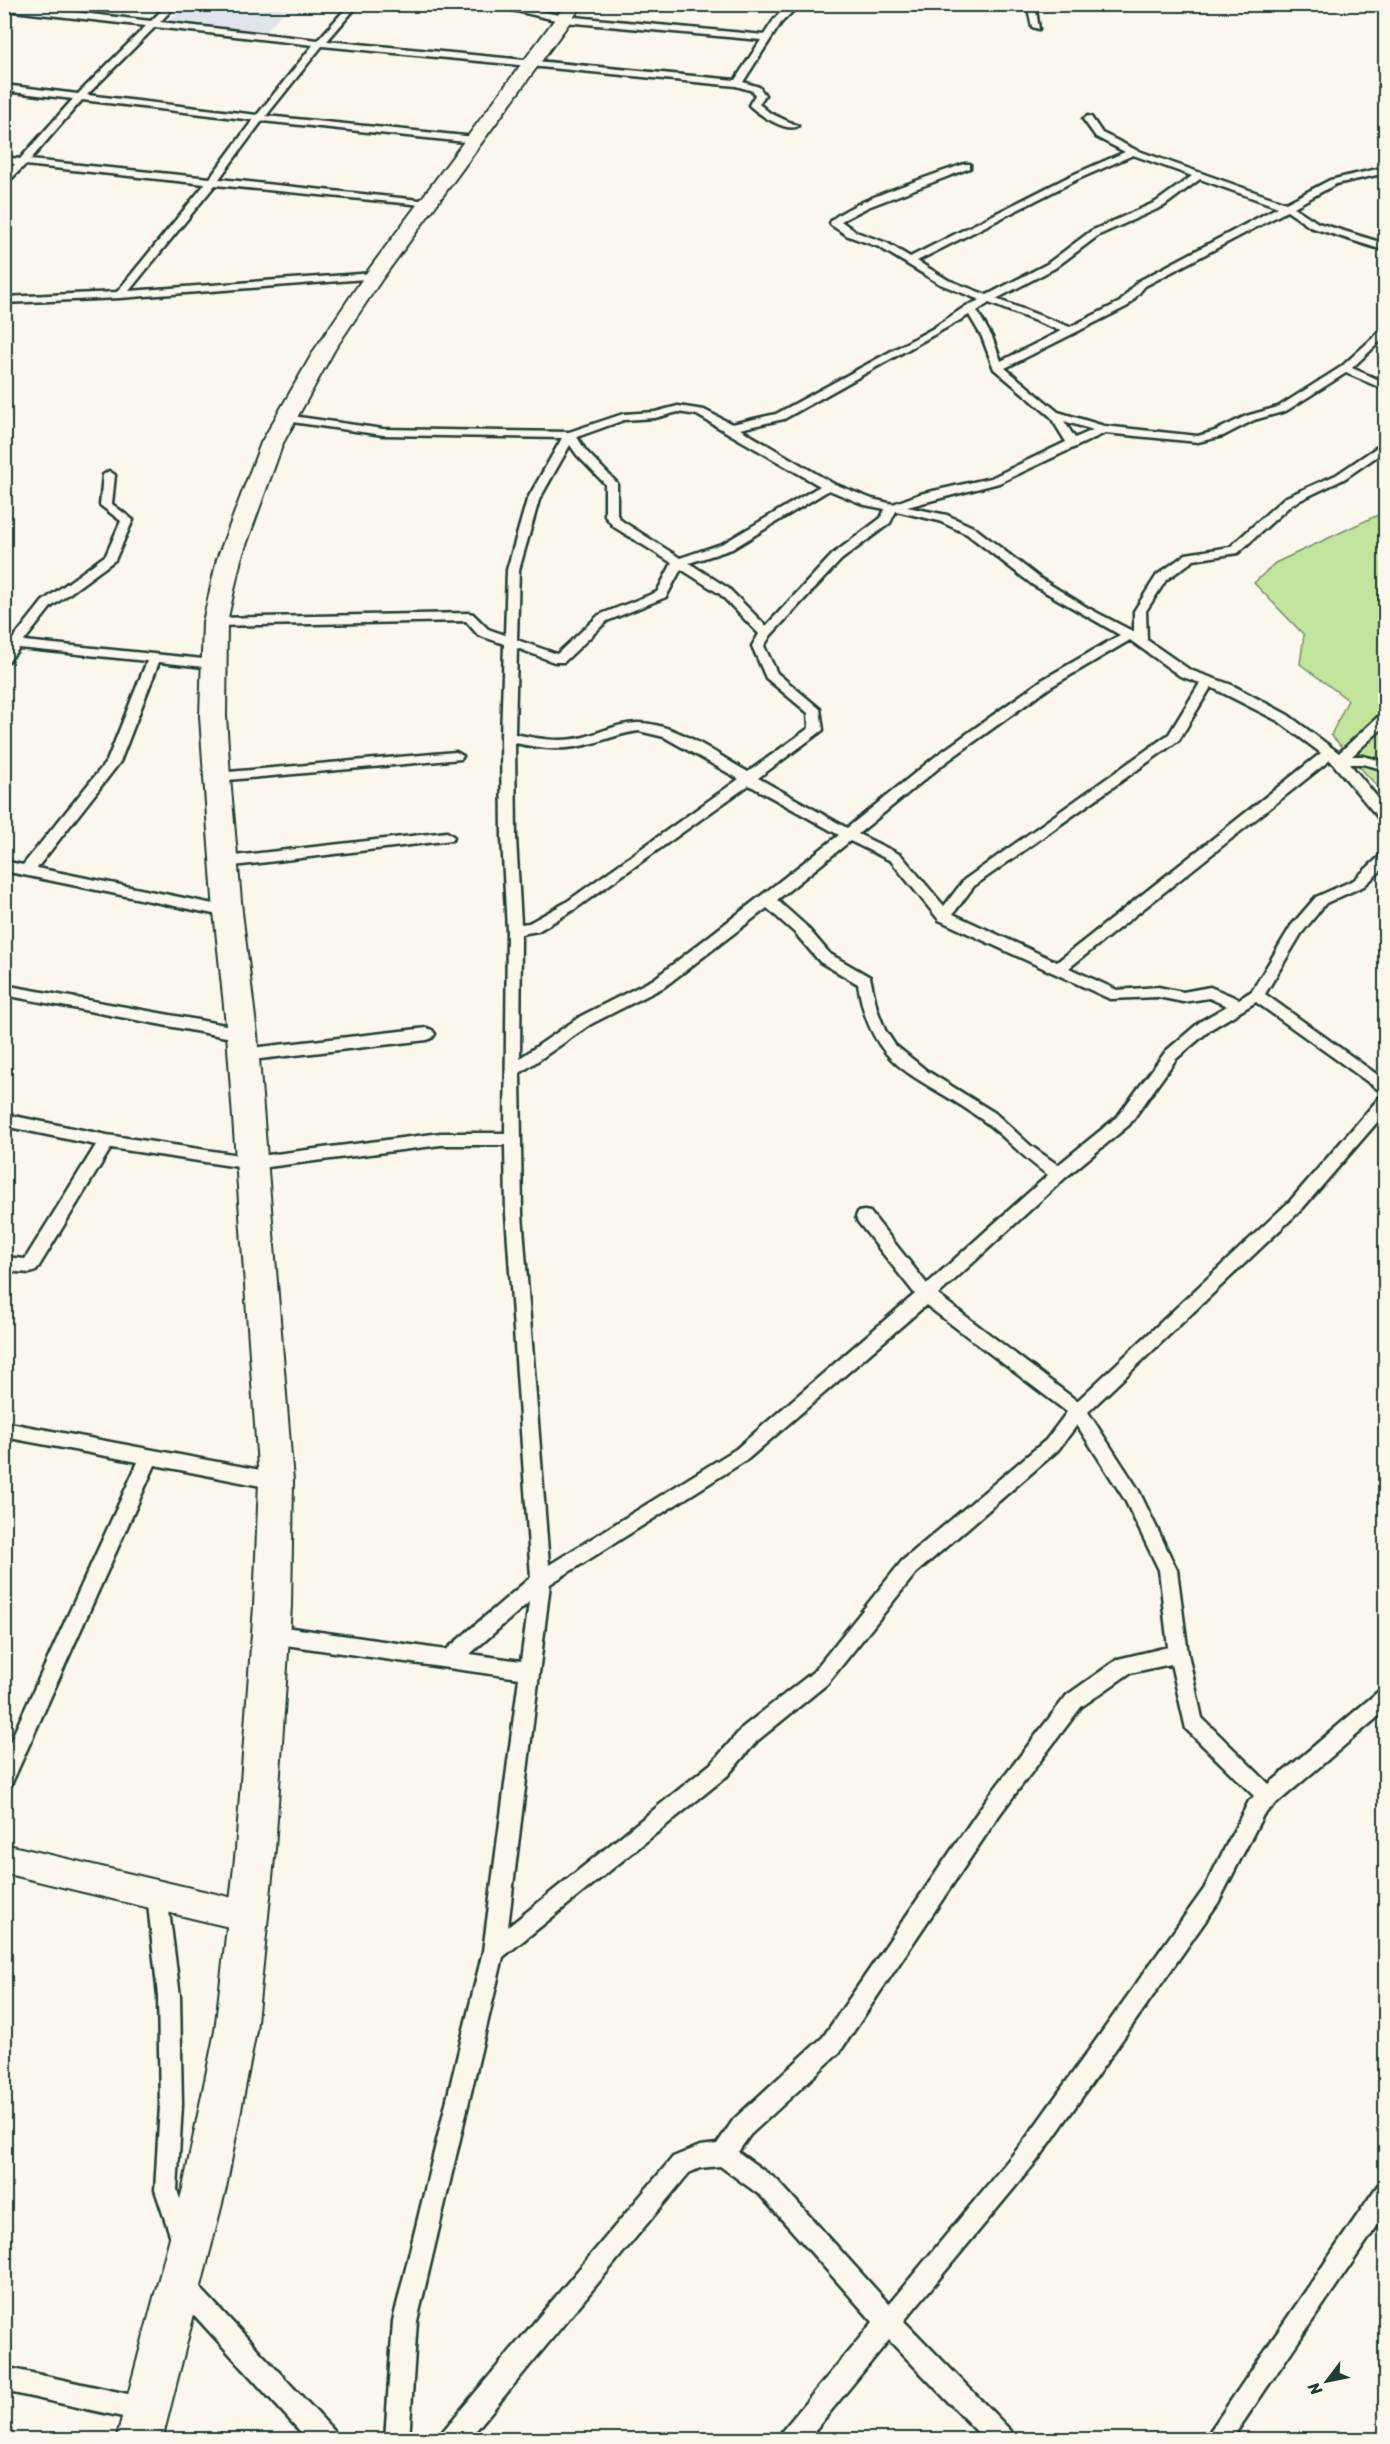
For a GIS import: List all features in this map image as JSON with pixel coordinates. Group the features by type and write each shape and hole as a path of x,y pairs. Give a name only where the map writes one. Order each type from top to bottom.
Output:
{"highway":[{"path":"143,2425 184,2270 223,2103 250,1917 270,1686 276,1481 252,1163 217,777 213,663 215,622 229,559 272,443 325,349 374,276 569,12"}],"street":[{"path":"4,183 80,97 173,4"},
{"path":"120,295 213,181 259,118 355,4"},
{"path":"490,4 766,38"},
{"path":"737,83 748,71 766,38 784,12 796,4"},
{"path":"1031,4 1036,27"},
{"path":"4,7 319,45 530,66 737,83 756,89 760,95 754,105 767,115 793,126"},
{"path":"4,88 259,118 476,140"},
{"path":"1088,119 1099,135 1133,152 1287,207 1314,225 1386,248"},
{"path":"910,261 1073,178 1133,152"},
{"path":"4,160 429,204"},
{"path":"967,166 864,205 837,219 835,223 852,234 884,245 944,282 1070,331"},
{"path":"998,367 1124,304 1142,284 1333,182 1386,170"},
{"path":"730,428 780,417 936,331 986,299 1051,266 1095,233 1160,204 1200,175"},
{"path":"4,300 120,295 374,276"},
{"path":"970,308 987,337 998,367 1054,414 1072,443"},
{"path":"1054,414 1102,429 1198,439 1219,434 1250,418 1282,409 1345,369 1386,329"},
{"path":"1345,369 1386,387"},
{"path":"285,418 383,432 570,435 623,417 656,415 678,409 700,412 828,486 892,508 943,518 971,531 1038,582 1084,611 1135,638 1185,673 1227,688 1283,718 1334,756 1386,818"},
{"path":"514,930 533,927 570,906 816,730 815,712 771,675 758,646 766,633 837,557 886,520 892,508 924,497 995,481 1102,429"},
{"path":"570,435 582,453 611,483 611,516 618,524 724,591 766,633"},
{"path":"397,2439 405,2321 494,1951 541,1580 515,1225 512,1071 514,930 509,838 508,737 513,570 533,500 570,435"},
{"path":"1135,638 1140,611 1161,578 1190,557 1234,550 1287,501 1340,477 1386,444"},
{"path":"4,658 10,643 47,604 111,557 128,520 106,505 109,474"},
{"path":"215,622 469,617 483,632 511,640 559,659 603,618 662,594 679,562 728,546 828,486"},
{"path":"512,1071 586,1020 659,983 849,835 941,759 1047,683 1135,638"},
{"path":"10,643 213,663"},
{"path":"28,869 113,762 155,657"},
{"path":"944,916 969,884 1174,737 1207,682"},
{"path":"1058,969 1386,717"},
{"path":"508,737 538,744 570,744 631,726 652,728 669,734 849,835 896,858 944,916 1115,995 1158,992 1183,997 1210,992 1239,1005"},
{"path":"217,777 456,756"},
{"path":"1334,756 1386,766"},
{"path":"225,862 447,837"},
{"path":"450,1659 541,1580 742,1454 926,1295 1059,1174 1123,1121 1171,1055 1206,1025 1257,995 1296,930 1321,900 1359,883 1386,858"},
{"path":"4,866 28,869 228,912"},
{"path":"766,899 800,929 825,958 865,981 867,1005 879,1037 902,1062 986,1114 1027,1152 1059,1174"},
{"path":"4,990 242,1045 427,1034"},
{"path":"1257,995 1386,1089"},
{"path":"494,1951 720,1769 750,1734 820,1678 909,1567 1052,1445 1077,1411 1296,1205 1386,1101"},
{"path":"4,1120 107,1141 252,1163 441,1139 513,1139"},
{"path":"4,1264 30,1266 107,1141"},
{"path":"864,1217 926,1295 1077,1411 1132,1495 1168,1570 1178,1654 1193,1723 1269,1797"},
{"path":"4,1429 276,1481"},
{"path":"4,1778 150,1456"},
{"path":"271,1634 529,1671"},
{"path":"723,2155 742,2127 831,2044 993,1807 1074,1701 1125,1665 1178,1654"},
{"path":"791,2439 1032,2149 1206,1903 1257,1808 1386,1697"},
{"path":"4,1858 250,1917"},
{"path":"157,1895 169,1996 171,2105 166,2190 184,2270 325,2439"},
{"path":"452,2439 681,2165 700,2157 723,2155 769,2188 890,2320 915,2351 1002,2439"},
{"path":"1216,2439 1386,2193"},
{"path":"4,2379 143,2425"}],"shaded area":[{"path":"184,5 290,5 263,34 167,23"}],"green space":[{"path":"1380,514 1385,514 1385,795 1331,735 1348,700 1300,664 1304,635 1254,583 1275,563"}]}
